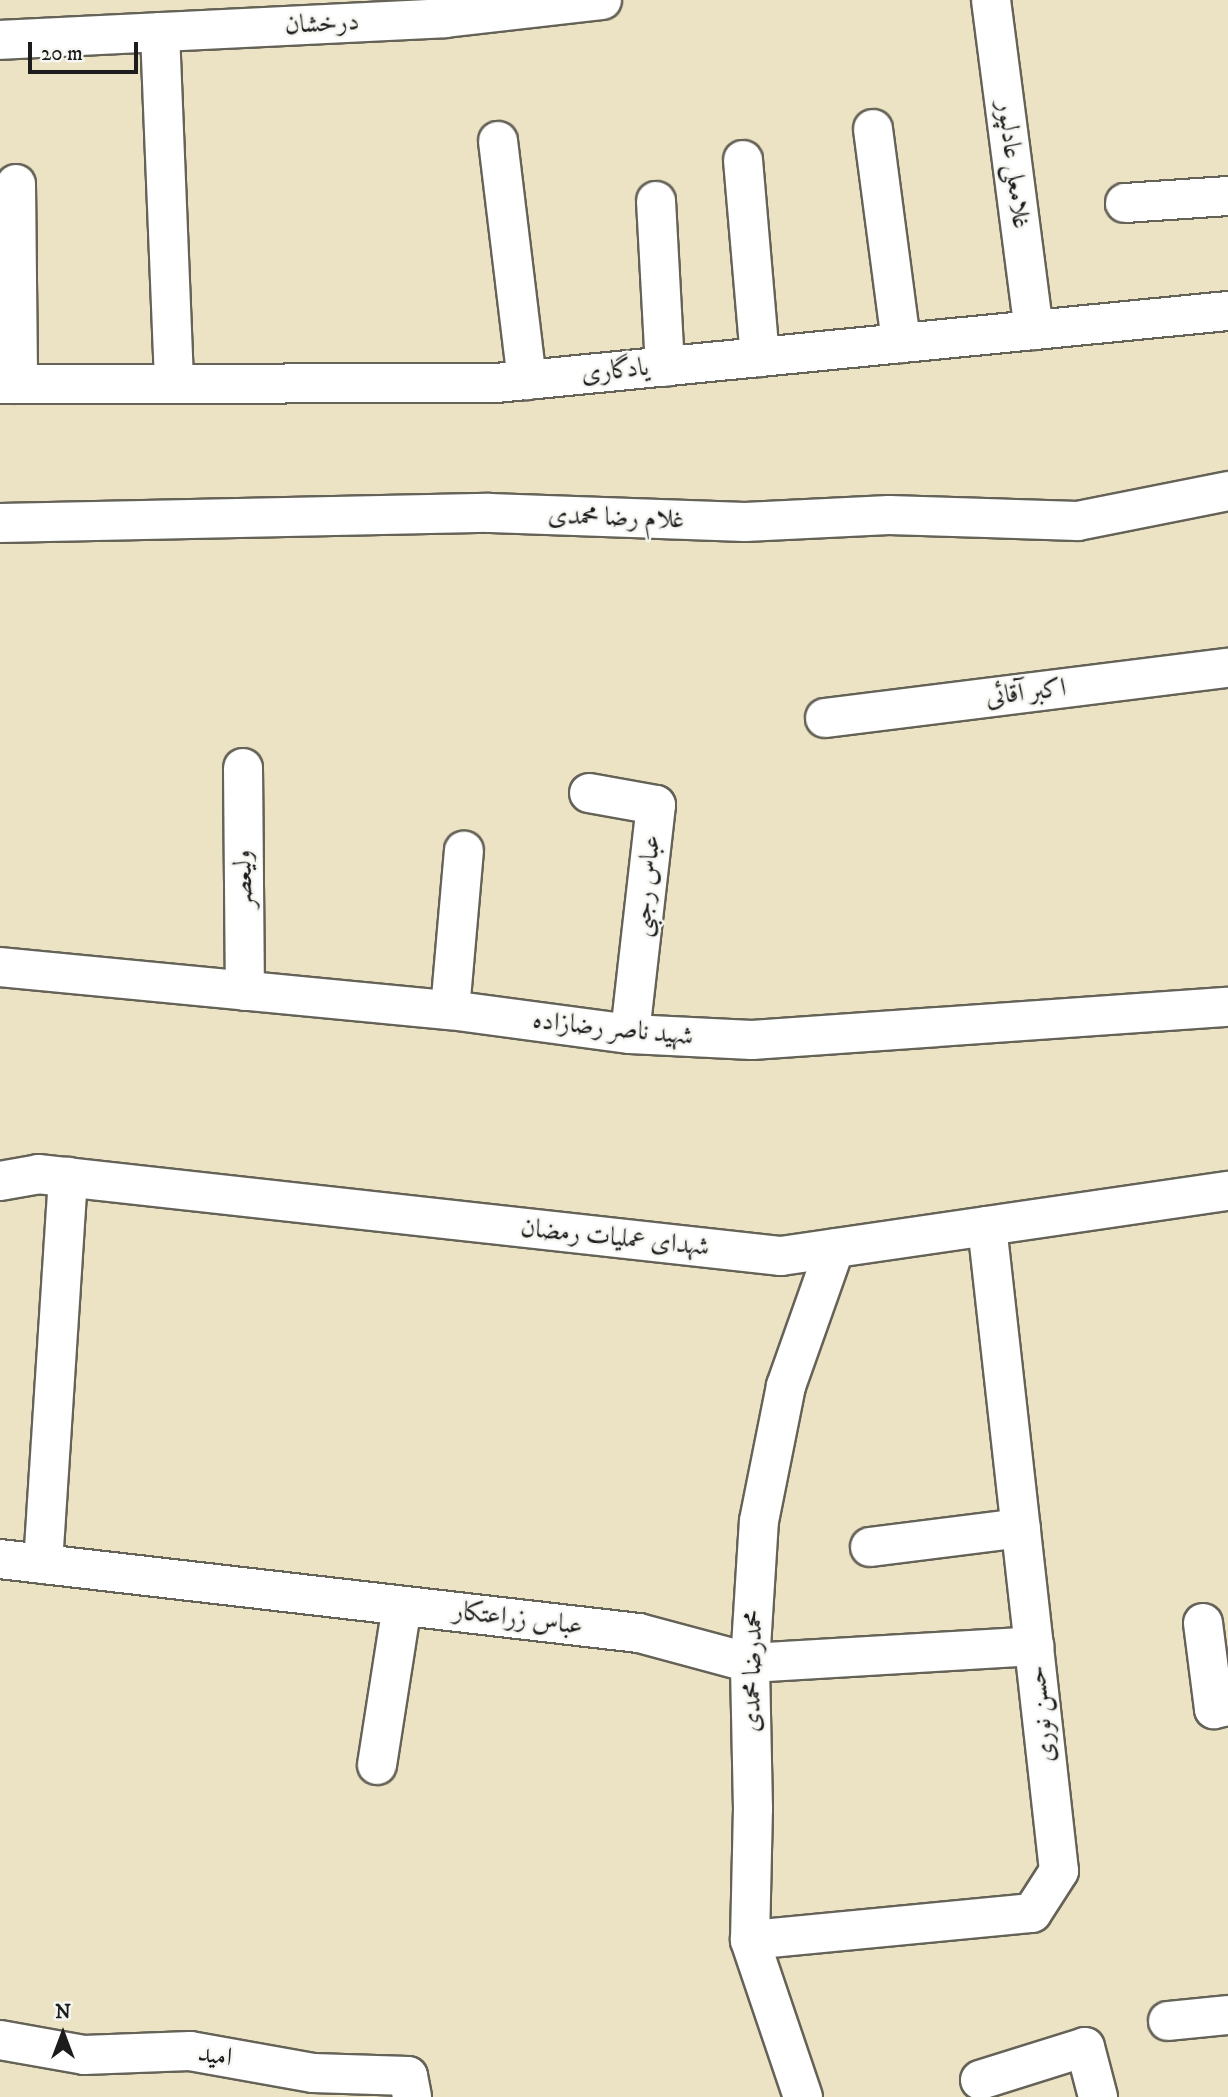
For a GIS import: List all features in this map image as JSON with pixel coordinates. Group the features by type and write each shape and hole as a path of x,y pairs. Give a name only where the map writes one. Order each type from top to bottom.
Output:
{"street":[{"name":"درخشان","path":"0,40 160,32 359,11 602,0"},
{"name":"غلامعلی عادلپور","path":"991,0 1034,330"},
{"path":"160,32 174,383"},
{"path":"873,130 901,343"},
{"path":"498,141 527,380"},
{"path":"743,160 760,357"},
{"path":"9,384 16,184"},
{"path":"1125,203 1228,196"},
{"path":"656,201 665,367"},
{"name":"یادگاری","path":"9,384 496,383 1228,311"},
{"name":"غلام رضا محمدی","path":"0,523 489,513 745,522 888,515 1078,521 1228,491"},
{"name":"اکبر آقائی","path":"825,718 1228,668"},
{"name":"ولیعصر","path":"243,768 245,991"},
{"name":"عباس رجبی","path":"589,793 656,804 631,1034"},
{"path":"450,1010 464,851"},
{"name":"شهید ناصر رضازاده","path":"0,967 450,1010 631,1034 752,1040 1228,1007"},
{"name":"شهدای عملیات رمضان","path":"0,1181 38,1174 780,1256 1228,1191"},
{"path":"43,1564 68,1177"},
{"name":"حسن نوری","path":"750,1940 1032,1913 1059,1871 987,1226"},
{"name":"محمدرضا محمدی","path":"803,2097 750,1940 753,1810 750,1663 759,1521 786,1386 835,1248"},
{"path":"870,1547 1021,1528"},
{"name":"عباس زراعتکار","path":"0,1559 639,1633 750,1663 1034,1646"},
{"path":"377,1765 402,1606"},
{"path":"1203,1623 1213,1709 1228,1706"},
{"path":"1168,2021 1228,2015"},
{"name":"امید","path":"0,2040 84,2054 190,2051 313,2073 408,2076 412,2097"},
{"path":"980,2080 1085,2047 1098,2097"}]}
